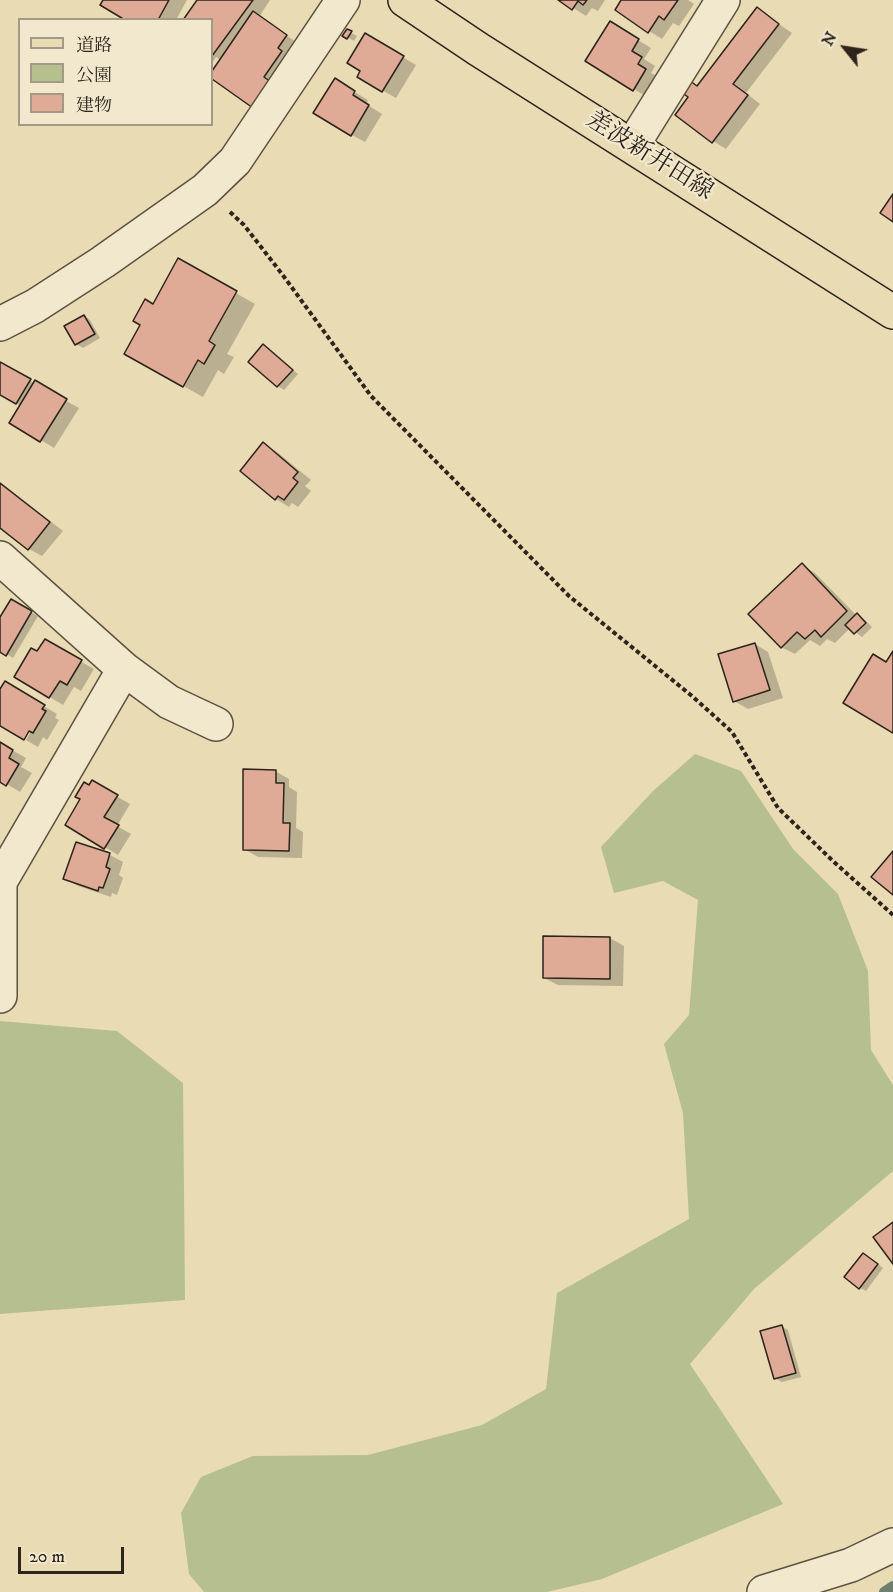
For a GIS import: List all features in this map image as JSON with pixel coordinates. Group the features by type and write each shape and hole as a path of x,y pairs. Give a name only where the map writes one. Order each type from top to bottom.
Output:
{"main road":[{"name":"差波新井田線","path":"405,0 478,49 893,312"}],"street":[{"path":"0,324 35,306 103,262 205,190 235,161 343,0"},
{"path":"632,146 723,0"},
{"path":"0,558 124,669 170,702 216,724"},
{"path":"0,996 0,882 124,669"},
{"path":"764,1592 851,1565 893,1545"}],"path":[{"path":"205,190 244,225 371,396 569,596 692,696 732,732 778,808 893,915"}],"green space":[{"path":"695,754 741,771 793,849 838,894 868,971 871,1050 893,1085 893,1171 754,1289 690,1364 783,1504 602,1579 547,1592 204,1592 189,1574 181,1513 201,1477 253,1456 368,1455 482,1425 546,1389 557,1293 689,1219 683,1113 664,1044 689,1015 698,900 663,881 614,893 601,847 653,791"},
{"path":"0,1021 117,1031 183,1083 185,1300 0,1314"}],"building":[{"path":"103,0 169,0 159,18 122,18 100,5"},
{"path":"197,0 253,0 213,55 213,18 184,18"},
{"path":"558,0 587,0 583,5 578,1 572,10"},
{"path":"621,0 678,0 664,20 659,16 648,33 615,10"},
{"path":"757,7 779,24 733,84 748,95 712,143 675,115 688,97 680,91 689,80 697,86"},
{"path":"253,11 287,35 278,48 282,51 264,77 271,82 253,108 213,80 213,70"},
{"path":"610,21 639,39 632,51 642,57 638,64 646,69 633,91 585,61"},
{"path":"347,29 352,31 347,39 342,36"},
{"path":"365,33 404,56 382,92 357,77 360,71 347,63"},
{"path":"335,78 355,91 353,95 369,105 351,136 313,113"},
{"path":"893,194 893,222 880,213"},
{"path":"178,258 237,291 209,341 215,345 204,364 198,360 183,387 124,354 140,325 133,321 145,299 153,304"},
{"path":"84,315 95,334 75,345 64,326"},
{"path":"263,344 293,370 277,387 248,362"},
{"path":"0,362 31,379 16,404 0,395"},
{"path":"35,380 67,399 40,442 9,423"},
{"path":"263,442 298,472 293,478 298,482 284,500 278,496 275,500 240,471"},
{"path":"0,483 50,522 28,550 0,528"},
{"path":"802,563 847,611 821,637 815,630 805,639 797,632 781,648 748,614"},
{"path":"11,599 32,611 6,656 0,652 0,617"},
{"path":"857,613 866,623 854,634 845,625"},
{"path":"45,639 82,660 67,685 60,681 49,698 14,677 31,648 37,651"},
{"path":"755,643 770,690 733,702 718,654"},
{"path":"893,651 893,733 843,703 873,654 886,662"},
{"path":"5,681 45,705 42,709 46,711 33,733 29,731 24,740 0,726 0,689"},
{"path":"0,742 13,750 9,758 19,764 6,786 0,782"},
{"path":"243,769 276,770 276,783 284,783 283,823 290,823 289,851 243,850"},
{"path":"92,780 118,795 104,817 119,825 104,849 65,825 80,799 75,797 84,782 89,785"},
{"path":"76,842 110,853 106,867 110,869 103,888 99,887 98,891 63,879"},
{"path":"893,851 893,895 871,877"},
{"path":"543,936 610,937 610,979 543,978"},
{"path":"893,1222 893,1264 873,1237"},
{"path":"863,1253 878,1264 859,1289 844,1277"},
{"path":"782,1325 796,1373 774,1379 760,1331"}],"waterway":[{"path":"884,1592 893,1586"}]}
